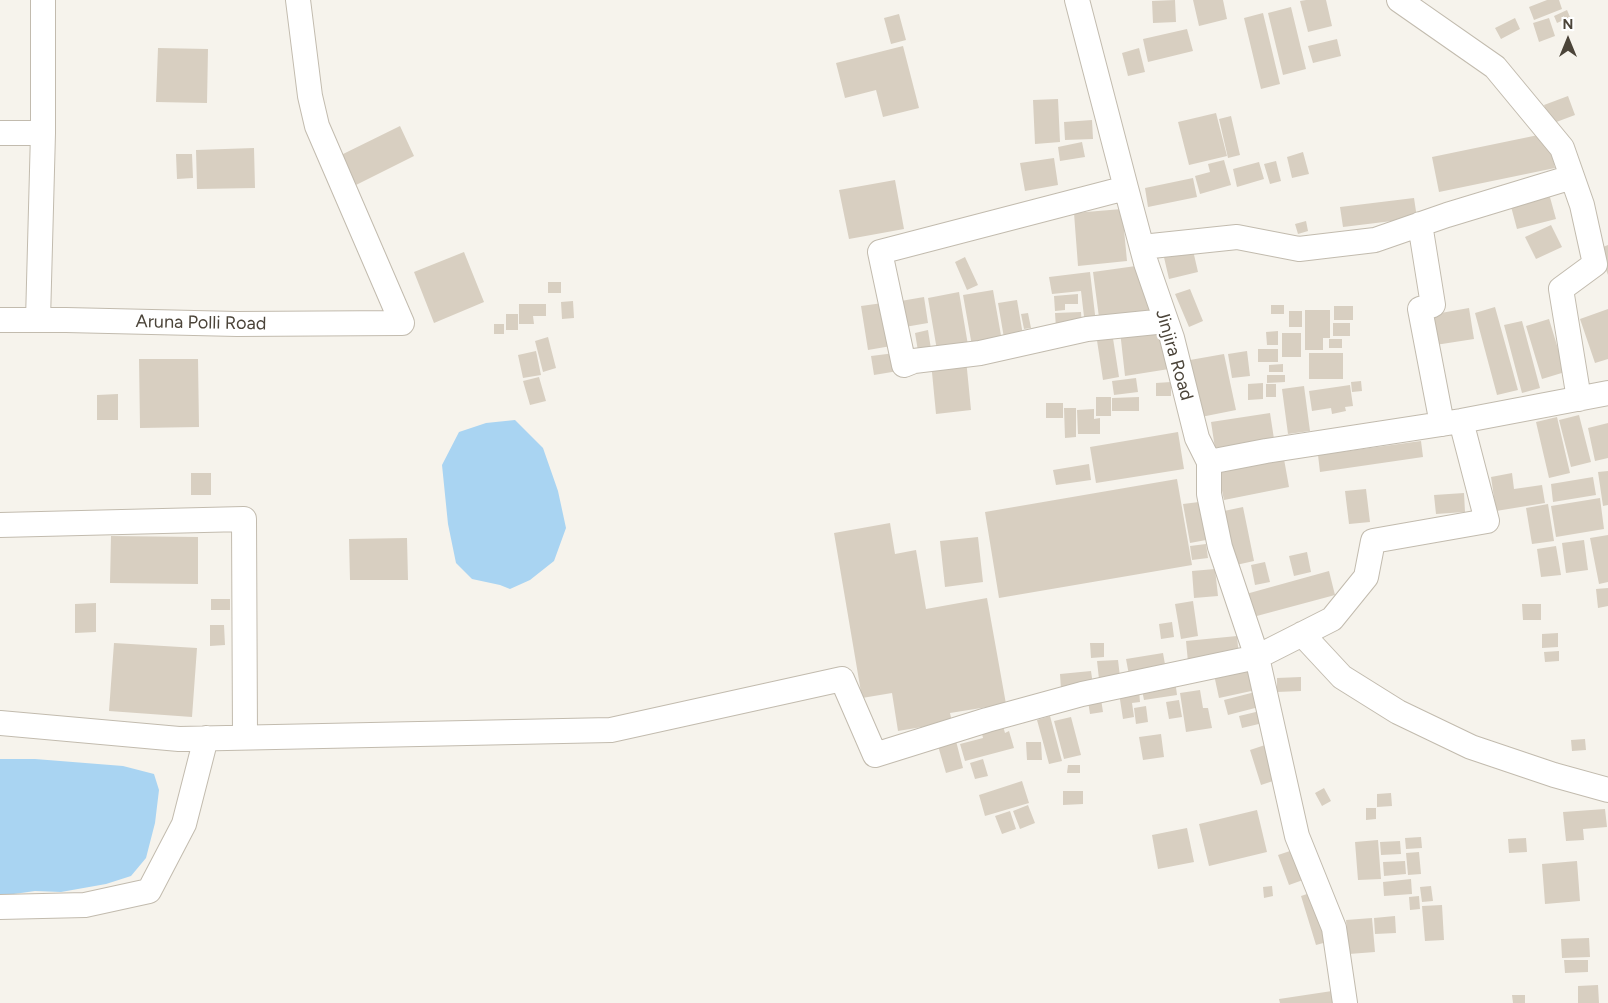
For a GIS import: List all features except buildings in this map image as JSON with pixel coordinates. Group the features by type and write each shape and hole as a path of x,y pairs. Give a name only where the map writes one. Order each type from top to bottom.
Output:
{"street":[{"path":"38,320 44,133 43,0"},
{"name":"Aruna Polli Road","path":"0,320 237,324 402,323 317,126 310,96 298,0"},
{"name":"Jinjira Road","path":"1078,0 1142,247 1172,338 1197,438 1209,462"},
{"path":"1399,0 1494,67 1562,148 1582,205 1595,264 1561,289 1579,398"},
{"path":"0,133 44,133"},
{"path":"1142,247 1237,236 1299,250 1375,240 1420,224 1572,177"},
{"path":"1126,188 880,252 904,364 980,353 1087,329 1166,321"},
{"path":"0,722 179,739 611,730 842,679 875,755 988,720 1082,694 1257,657 1332,619 1366,577 1373,541 1487,521 1452,423 1420,309 1433,305 1420,224"},
{"path":"1345,1003 1334,928 1297,836 1257,657 1220,547 1209,494 1209,462 1266,451 1452,423 1608,393"},
{"path":"0,525 244,519 245,737"},
{"path":"1302,634 1342,677 1398,712 1471,747 1554,775 1608,790"},
{"path":"0,907 85,905 149,891 184,824 206,738"}],"water":[{"path":"515,420 543,448 558,491 566,528 554,561 530,580 510,589 472,579 456,563 448,524 442,465 459,432 486,423"},
{"path":"0,759 35,759 123,766 154,774 159,790 155,823 146,858 131,876 106,884 61,892 35,891 0,896"}]}
